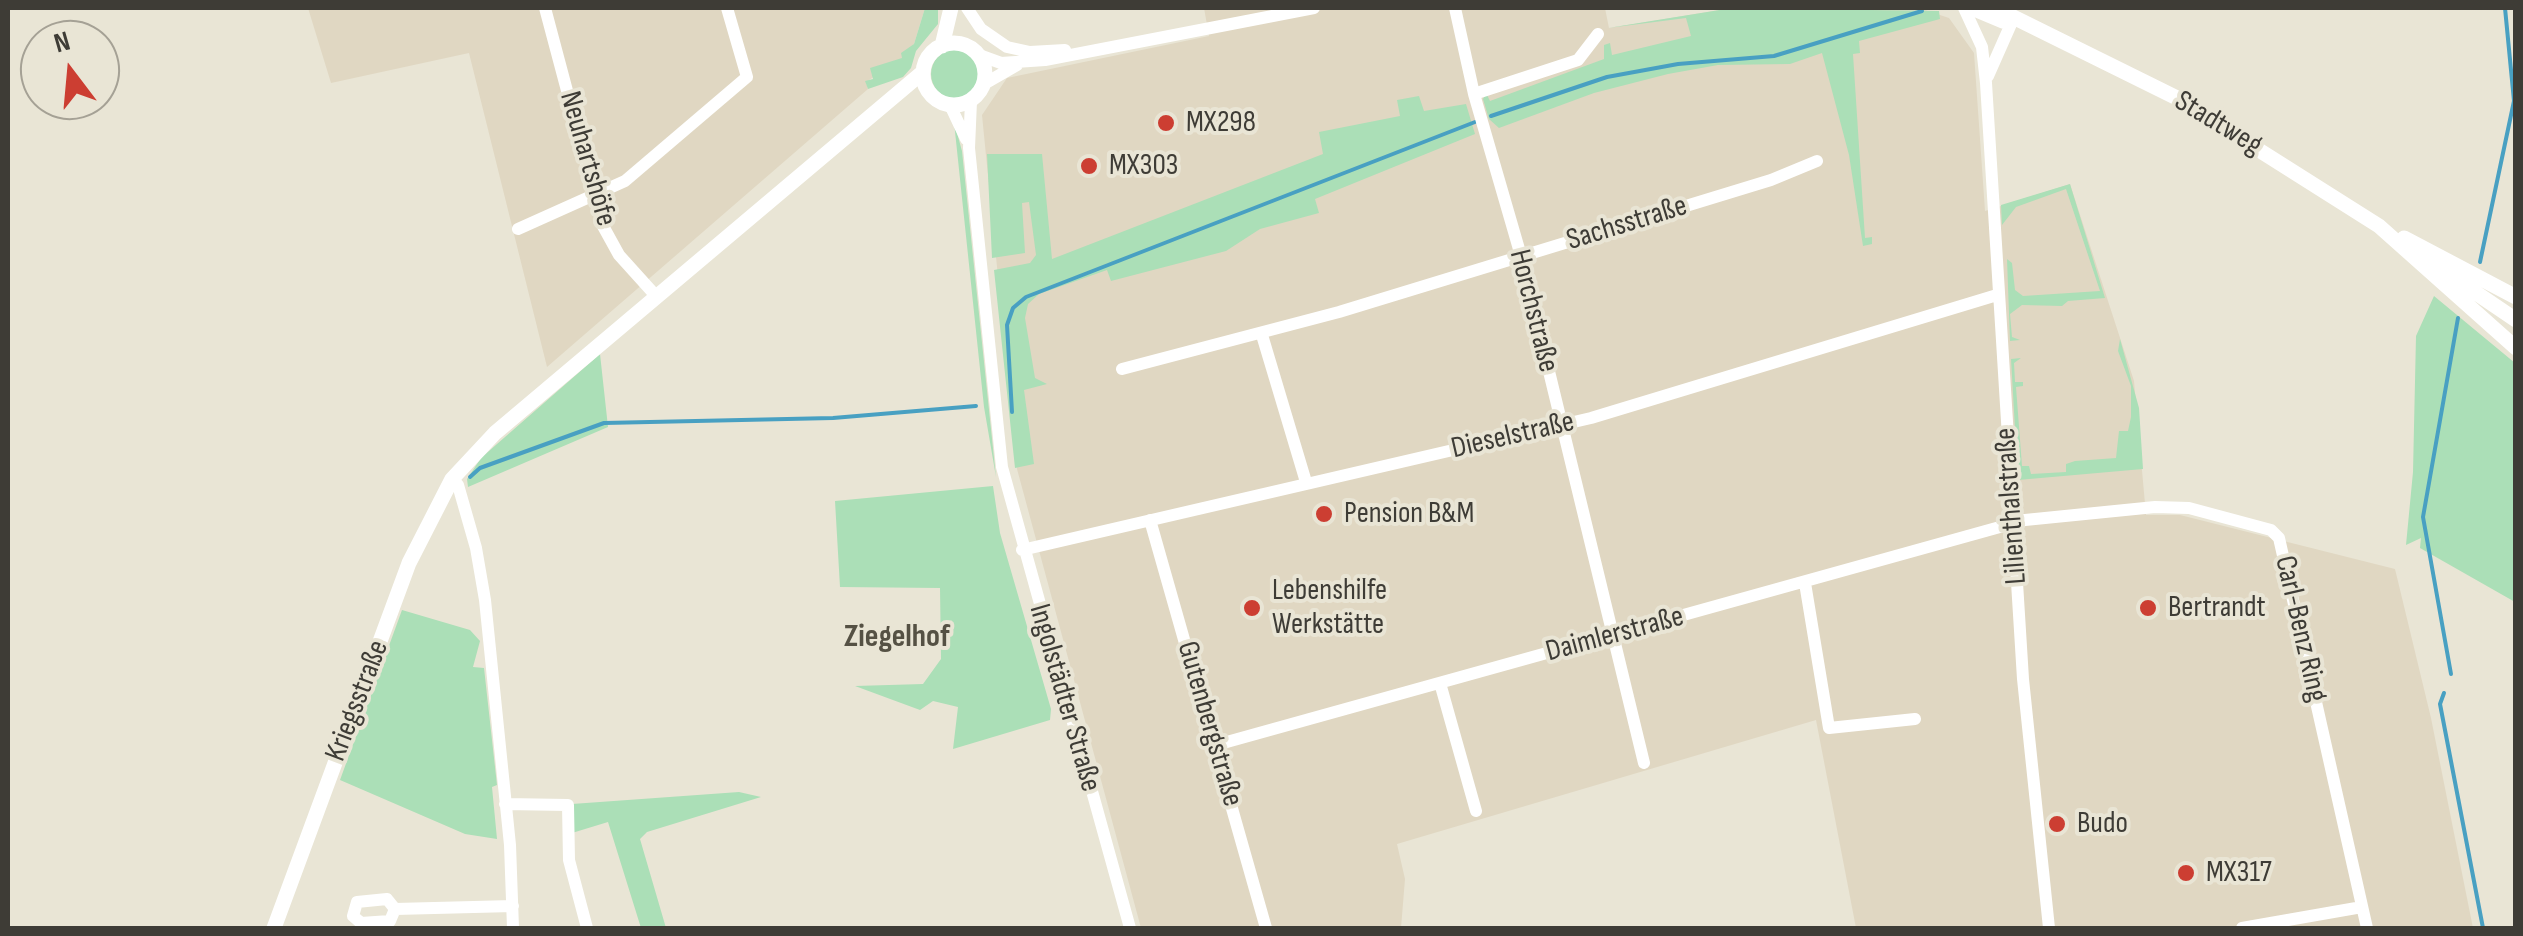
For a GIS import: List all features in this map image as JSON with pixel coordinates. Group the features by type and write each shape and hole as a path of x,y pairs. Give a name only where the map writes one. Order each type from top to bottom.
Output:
{"main road":[{"path":"923,72 930,94 950,106 971,101 984,84 979,55 964,44 954,8"},
{"path":"942,46 954,8"},
{"name":"Stadtweg","path":"1968,8 2002,14 2175,97 2378,226"},
{"name":"Stadtweg","path":"2002,14 2050,36"},
{"path":"875,116 923,72 929,56 942,46 964,44"},
{"path":"875,116 930,94"},
{"name":"Kriegsstraße","path":"274,928 410,563 452,479 495,433 875,116"},
{"path":"2378,226 2516,320"},
{"path":"2378,226 2516,296"},
{"path":"2405,245 2516,348"}],"street":[{"name":"Neuhartshöfe","path":"545,8 594,196 619,255 656,296"},
{"path":"518,229 625,182 747,77 728,8"},
{"path":"967,8 981,29 1007,47 1087,53"},
{"path":"979,55 1022,63 1314,8"},
{"name":"Horchstraße","path":"1455,8 1474,94 1521,256 1610,637 1644,763"},
{"name":"Lilienthalstraße","path":"1968,8 1982,47 1986,83 2023,679 2049,928"},
{"path":"1982,47 2002,14"},
{"name":"Lilienthalstraße","path":"1986,83 2003,40 2002,14"},
{"path":"2003,40 2032,30"},
{"path":"1474,94 1578,60 1598,34"},
{"path":"984,84 1022,63"},
{"path":"969,148 971,101"},
{"path":"950,106 969,148"},
{"name":"Ingolstädter Straße","path":"969,148 1002,467 1130,928"},
{"name":"Sachsstraße","path":"1122,369 1262,335 1771,180 1818,161"},
{"name":"Dieselstraße","path":"1022,550 1561,426 1997,294"},
{"path":"1262,335 1306,482"},
{"path":"452,479 458,485 476,548 485,600 513,928"},
{"name":"Carl-Benz Ring","path":"2013,524 2036,518 2176,506 2276,533 2367,928"},
{"name":"Gutenbergstraße","path":"1150,520 1266,928"},
{"name":"Daimlerstraße","path":"1216,746 2013,524"},
{"path":"1805,583 1829,728 1915,719"},
{"path":"1440,683 1476,811"},
{"path":"505,804 568,804 569,860 588,928"},
{"path":"395,909 513,906"},
{"path":"2242,928 2362,907"}],"shaded area":[{"path":"308,8 925,8 914,44 903,58 866,82 868,89 547,367 469,53 331,83"},
{"path":"1204,8 1605,8 1609,28 1732,8 1919,8 1949,18 1974,53 1985,211 2070,184 2134,381 2146,515 2180,515 2395,569 2431,718 2473,928 1856,928 1816,720 1397,844 1405,879 1401,928 1141,928 1017,469 982,115 1007,78 1209,36"}],"green space":[{"path":"925,8 938,8 938,24 916,51 911,68 903,77 868,89 865,81 873,79 870,68 902,58 901,53 914,44"},
{"path":"1732,8 1939,11 1940,19 1859,41 1860,53 1853,54 1865,238 1872,237 1872,244 1863,246 1849,155 1822,53 1790,64 1718,65 1668,74 1594,93 1499,128 1489,119 1483,99 1486,93 1490,101 1604,59 1604,45 1610,43 1612,55 1691,36 1686,18 1608,28"},
{"path":"956,49 974,56 981,74 974,92 956,99 938,92 931,74 938,56"},
{"path":"1419,96 1424,111 1466,104 1475,134 1315,199 1319,213 1260,229 1226,251 1111,281 1107,270 1039,294 1028,304 1025,318 1035,378 1047,384 1024,390 1034,464 1015,468 994,270 1030,263 1036,255 1029,202 1022,203 1025,253 992,258 987,154 1042,154 1052,259 1323,154 1319,132 1400,116 1397,100"},
{"path":"954,122 962,151 996,477 984,407"},
{"path":"2070,184 2105,298 2068,301 2062,306 2022,305 2010,314 2012,337 2020,340 2010,341 2007,259 2012,263 2015,290 2023,296 2100,291 2066,189 2016,207 2002,225 2001,205"},
{"path":"2434,296 2515,363 2515,602 2420,548 2421,538 2406,545 2413,472 2416,336"},
{"path":"2120,339 2139,408 2143,469 2018,480 2011,359 2021,358 2014,363 2015,382 2023,382 2023,386 2016,387 2022,466 2029,466 2031,474 2066,472 2066,464 2075,461 2116,458 2119,431 2128,431 2131,386 2118,351"},
{"path":"600,354 608,427 468,487 467,479 481,458"},
{"path":"993,486 1000,533 1051,709 1050,720 953,749 958,707 933,701 920,710 855,686 923,684 941,659 940,588 840,587 835,501"},
{"path":"402,610 470,630 480,641 473,667 484,668 497,785 492,787 497,839 465,834 340,780"},
{"path":"739,792 761,797 647,832 640,839 666,928 641,928 608,822 572,833 572,804"}],"waterway":[{"path":"2480,262 2514,101 2505,8"},
{"path":"1491,116 1607,77 1678,64 1774,56 1922,11"},
{"path":"1012,412 1007,325 1013,308 1026,297 1475,122"},
{"path":"2451,674 2423,517 2458,318"},
{"path":"470,477 480,468 604,423 833,418 976,406"},
{"path":"2444,693 2440,704 2483,928"}],"place":[{"name":"MX298","path":"1166,123"},
{"name":"MX303","path":"1089,166"},
{"name":"Pension B&M","path":"1324,514"},
{"name":"Lebenshilfe Werkstätte","path":"1252,608"},
{"name":"Bertrandt","path":"2148,608"},
{"name":"Budo","path":"2057,824"},
{"name":"MX317","path":"2186,873"}],"district":[{"name":"Ziegelhof","path":"897,638"}]}
